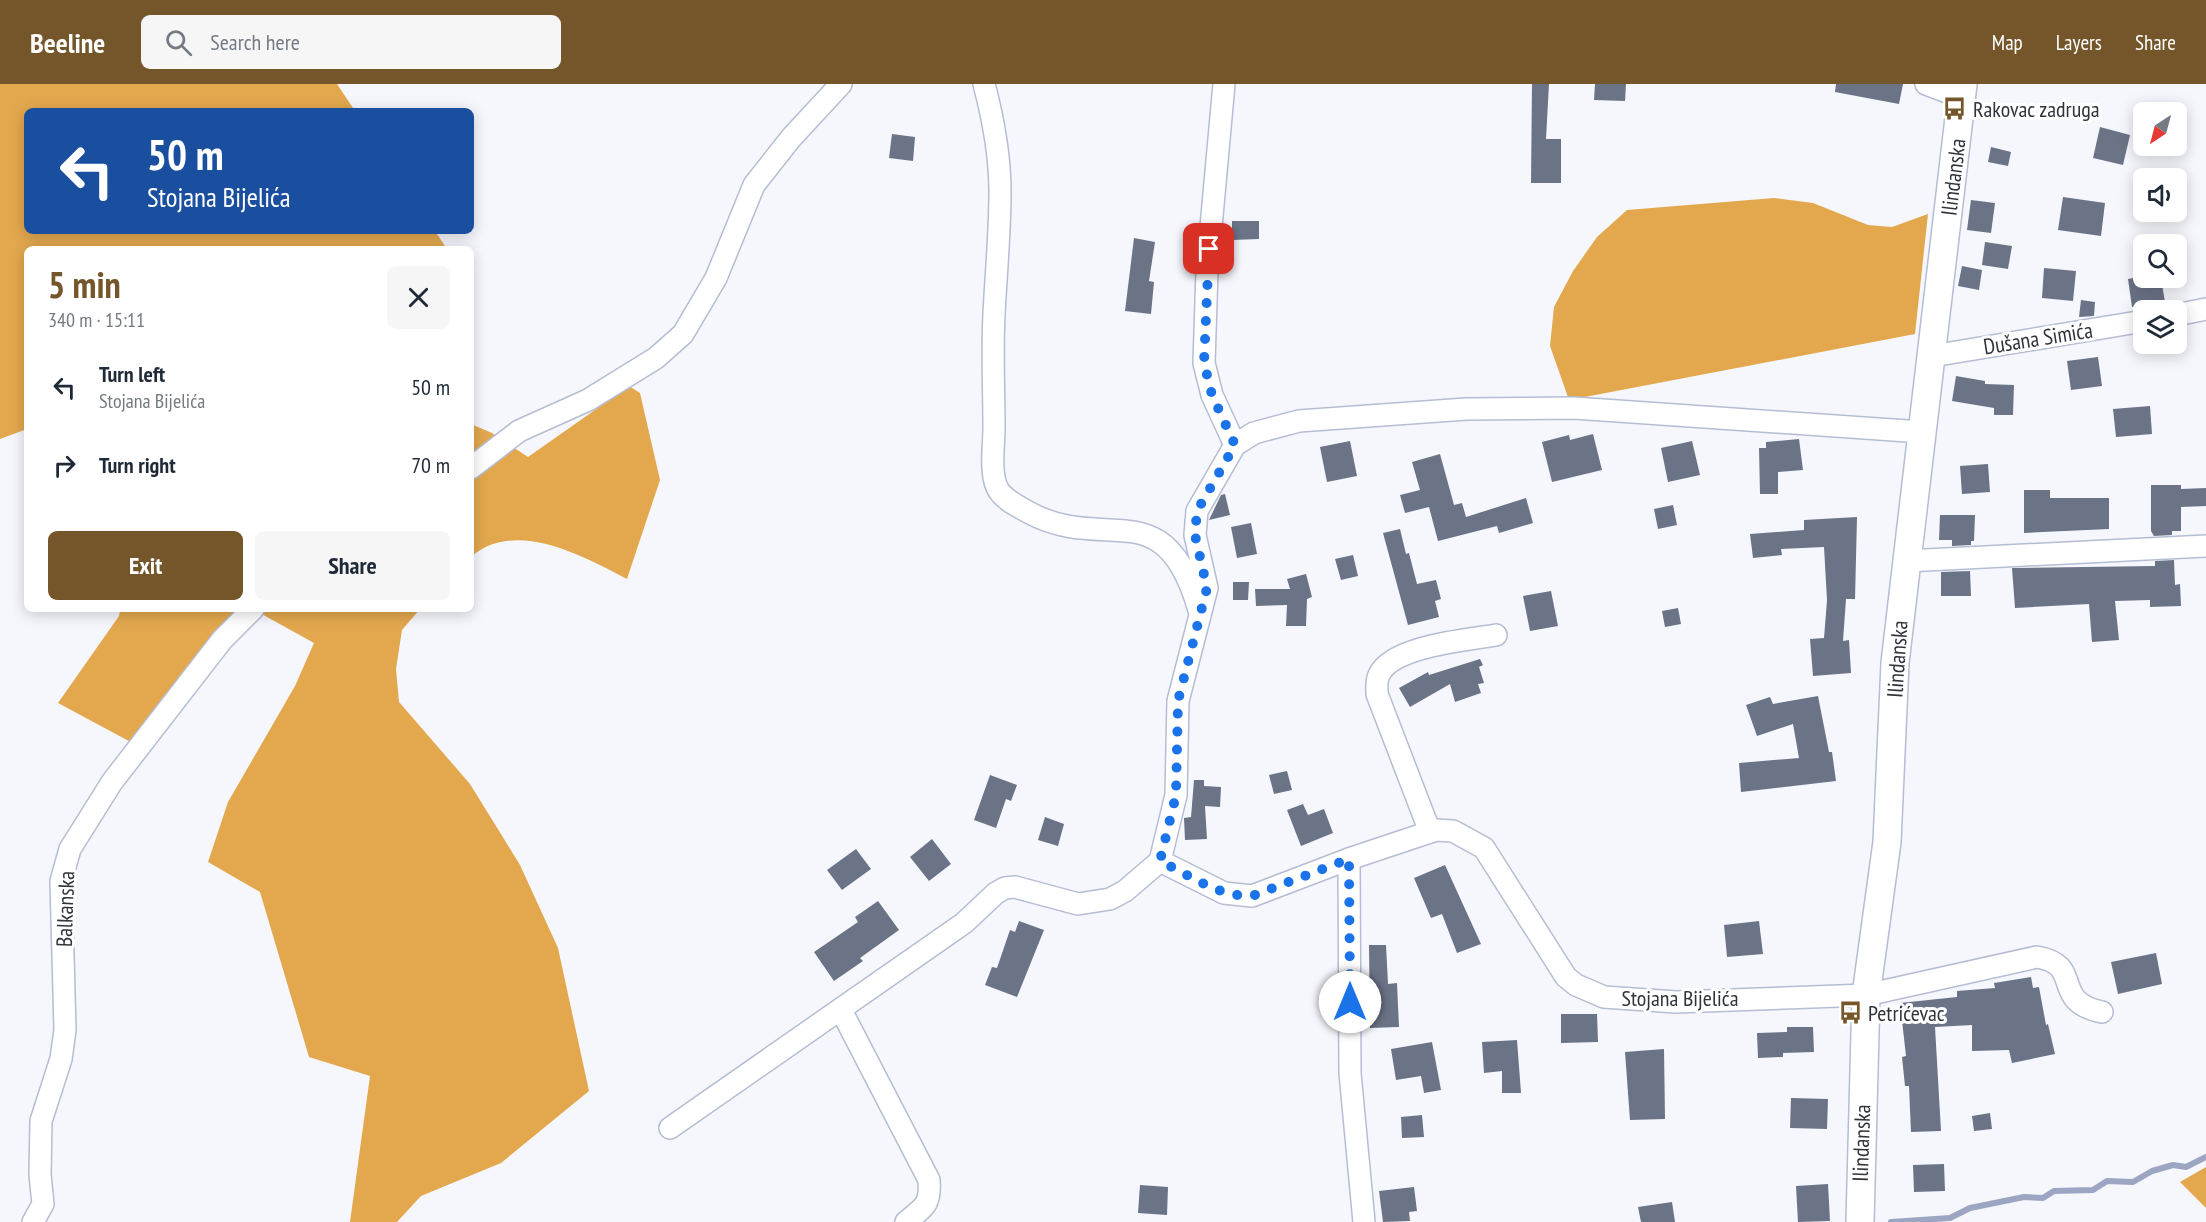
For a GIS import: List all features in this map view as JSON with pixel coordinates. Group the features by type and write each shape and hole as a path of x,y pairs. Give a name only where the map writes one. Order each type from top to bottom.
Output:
{"street":[{"path":"474,466 519,431 588,400 656,358 683,333 716,278 754,185 791,138 841,84"},
{"path":"984,84 992,114 1000,189 993,318 994,463 997,489 1005,499 1041,519 1060,525 1140,531 1155,538 1170,551 1188,575 1200,614"},
{"path":"1224,84 1207,271 1204,363 1212,395 1235,445"},
{"path":"1926,84 1963,91"},
{"name":"Ilindanska","path":"1860,1219 1866,995 1887,842 1895,663 1963,91"},
{"path":"2187,313 2206,309"},
{"name":"Dušana Simića","path":"1932,356 2133,323"},
{"path":"670,1128 964,923 996,893 1005,888 1015,887 1077,904 1095,903 1125,891 1160,861 1176,795 1178,701 1207,588 1195,535 1197,511 1235,445 1254,433 1299,422 1466,409 1574,408 1922,432"},
{"path":"1906,561 2206,546"},
{"name":"Balkanska","path":"33,1222 43,1204 40,1174 41,1121 61,1059 65,1030 61,880 70,849 112,782 222,640 250,612"},
{"path":"1430,832 1377,694 1378,676 1399,656 1451,643 1496,636"},
{"name":"Stojana Bijelića","path":"1160,861 1224,893 1252,896 1349,859 1430,832 1453,831 1484,848 1558,968 1576,985 1604,996 1676,1002 1866,995 2037,957 2053,960 2059,964 2072,998 2079,1004 2102,1012"},
{"path":"1349,859 1350,1073 1364,1222"},
{"path":"841,1010 928,1180 930,1197 924,1207 906,1222"}],"shaded area":[{"path":"0,84 337,84 353,108 24,108 24,234 437,234 445,246 24,246 24,430 0,439"},
{"path":"1774,198 1813,203 1868,225 1892,227 1928,214 1915,334 1569,400 1550,346 1554,307 1573,271 1597,237 1627,210"},
{"path":"629,386 640,393 660,480 627,579 570,552 528,541 508,541 489,546 474,555 474,425 492,433 528,457"},
{"path":"120,612 258,612 140,747 58,703"},
{"path":"258,612 417,612 402,630 396,669 399,702 470,784 520,865 558,948 589,1091 501,1163 421,1196 397,1222 350,1222 370,1076 309,1057 260,892 208,862 228,802 295,686 314,643"},
{"path":"2206,1167 2206,1208 2180,1182"}],"building":[{"path":"1532,84 1549,84 1546,139 1561,139 1561,183 1531,183"},
{"path":"1595,84 1626,84 1625,101 1594,100"},
{"path":"1836,84 1903,84 1899,104 1835,92"},
{"path":"2100,127 2130,135 2123,165 2093,158"},
{"path":"892,134 915,137 913,161 889,158"},
{"path":"1991,147 2011,152 2008,166 1988,162"},
{"path":"2063,197 2105,203 2101,236 2058,230"},
{"path":"1971,200 1995,203 1991,233 1967,230"},
{"path":"1232,221 1259,221 1259,239 1232,240"},
{"path":"1134,238 1155,242 1149,281 1154,282 1151,314 1125,311"},
{"path":"1985,242 2012,246 2008,269 1982,265"},
{"path":"1962,266 1982,270 1979,290 1958,286"},
{"path":"2044,268 2076,271 2073,301 2042,298"},
{"path":"2133,278 2133,288 2163,288 2165,300 2133,300 2132,307 2128,279"},
{"path":"2081,300 2095,302 2094,316 2079,317"},
{"path":"2098,357 2102,386 2071,390 2067,361"},
{"path":"1956,376 1985,381 1985,384 2014,385 2013,415 1994,415 1994,408 1952,401"},
{"path":"2150,406 2152,434 2116,437 2113,409"},
{"path":"1593,434 1602,470 1552,482 1542,442 1569,435 1570,440"},
{"path":"1799,439 1803,470 1778,472 1778,494 1760,494 1759,448 1766,448 1766,442"},
{"path":"1350,441 1357,476 1327,482 1320,447"},
{"path":"1692,441 1700,475 1668,482 1661,448"},
{"path":"1440,454 1454,505 1462,503 1466,517 1526,498 1533,523 1499,533 1497,526 1438,541 1429,507 1405,513 1400,495 1420,490 1412,462"},
{"path":"1988,464 1990,492 1962,494 1960,466"},
{"path":"2151,485 2181,485 2181,489 2206,488 2206,506 2181,507 2181,531 2172,531 2172,535 2154,536 2151,531"},
{"path":"2024,490 2050,490 2050,498 2109,498 2109,529 2024,533"},
{"path":"1225,494 1230,515 1209,520 1221,495"},
{"path":"1673,505 1677,525 1658,529 1654,509"},
{"path":"1940,515 1975,515 1974,541 1971,541 1971,545 1952,546 1952,540 1939,540"},
{"path":"1857,517 1855,599 1846,599 1843,641 1849,640 1851,673 1813,676 1810,639 1824,638 1827,600 1824,547 1781,549 1782,555 1753,558 1750,534 1804,530 1804,520"},
{"path":"1251,523 1257,554 1237,558 1231,527"},
{"path":"1400,529 1417,584 1436,580 1441,599 1435,601 1439,617 1408,625 1383,533"},
{"path":"1353,555 1358,576 1341,580 1335,559"},
{"path":"2174,560 2175,585 2180,584 2181,606 2150,607 2150,600 2115,601 2119,640 2092,642 2089,604 2015,608 2012,568 2155,566 2155,561"},
{"path":"1970,571 1971,596 1941,596 1941,572"},
{"path":"1306,574 1312,597 1307,599 1306,626 1286,626 1287,605 1256,606 1255,589 1290,589 1287,579"},
{"path":"1233,582 1249,582 1248,600 1233,600"},
{"path":"1551,591 1558,626 1530,631 1523,596"},
{"path":"1678,608 1681,624 1665,627 1662,611"},
{"path":"1480,659 1483,665 1479,667 1484,683 1478,684 1481,693 1455,702 1450,684 1410,707 1399,688 1428,672 1429,675"},
{"path":"1818,696 1829,752 1832,752 1836,781 1741,792 1739,763 1799,758 1793,724 1757,736 1746,705 1770,697 1773,704"},
{"path":"1287,771 1292,790 1274,794 1269,775"},
{"path":"990,775 1017,785 1011,801 1006,799 996,828 974,820"},
{"path":"1194,780 1204,780 1204,786 1221,787 1220,807 1205,806 1207,839 1185,840 1184,818 1191,817"},
{"path":"1303,804 1308,815 1324,809 1333,833 1301,846 1287,810"},
{"path":"1045,817 1064,824 1058,846 1038,840"},
{"path":"932,839 951,864 929,881 910,857"},
{"path":"856,849 871,869 842,890 827,870"},
{"path":"1445,865 1481,944 1457,953 1442,914 1431,918 1414,878"},
{"path":"878,901 899,930 860,958 863,961 834,981 814,952 858,922 855,917"},
{"path":"1019,921 1044,930 1017,997 985,985 992,967 997,968 1010,930 1015,932"},
{"path":"1759,921 1763,954 1727,957 1724,925"},
{"path":"1369,945 1386,945 1388,984 1397,983 1399,1027 1370,1028"},
{"path":"2156,953 2162,984 2118,994 2111,962"},
{"path":"2031,977 2033,988 2039,987 2046,1025 2048,1024 2055,1054 2012,1063 2009,1050 1972,1051 1972,1025 1935,1027 1941,1131 1911,1132 1909,1086 1905,1086 1902,1057 1906,1056 1900,1003 1957,997 1957,991 1995,988 1994,983"},
{"path":"1561,1014 1597,1014 1598,1042 1561,1043"},
{"path":"1787,1027 1813,1027 1814,1052 1783,1053 1783,1057 1758,1058 1757,1033 1787,1032"},
{"path":"1517,1040 1521,1093 1502,1093 1502,1071 1484,1073 1482,1042"},
{"path":"1432,1042 1441,1090 1424,1093 1421,1076 1396,1080 1391,1049"},
{"path":"1664,1049 1665,1119 1630,1120 1625,1052"},
{"path":"1791,1098 1828,1099 1827,1129 1790,1128"},
{"path":"1990,1113 1992,1129 1974,1131 1972,1116"},
{"path":"1422,1115 1424,1137 1402,1138 1401,1117"},
{"path":"1944,1164 1945,1191 1914,1192 1913,1165"},
{"path":"1828,1184 1830,1221 1798,1222 1796,1186"},
{"path":"1140,1185 1168,1187 1167,1215 1138,1213"},
{"path":"1414,1187 1417,1211 1409,1212 1410,1221 1383,1222 1379,1191"},
{"path":"1672,1202 1675,1222 1641,1222 1638,1207"}],"waterway":[{"path":"1891,1222 1950,1218 1970,1208 2024,1197 2043,1198 2054,1191 2093,1190 2107,1181 2133,1182 2152,1171 2173,1165 2186,1167 2206,1157"}],"place":[{"name":"Rakovac zadruga","path":"1955,109"},
{"name":"Petrićevac","path":"1850,1013"}],"route":[{"path":"1209,249 1204,363 1212,395 1235,445 1205,492 1197,511 1195,535 1203,562 1207,588 1186,662 1178,701 1176,795 1160,861 1224,893 1252,896 1349,859 1350,1002"}]}
